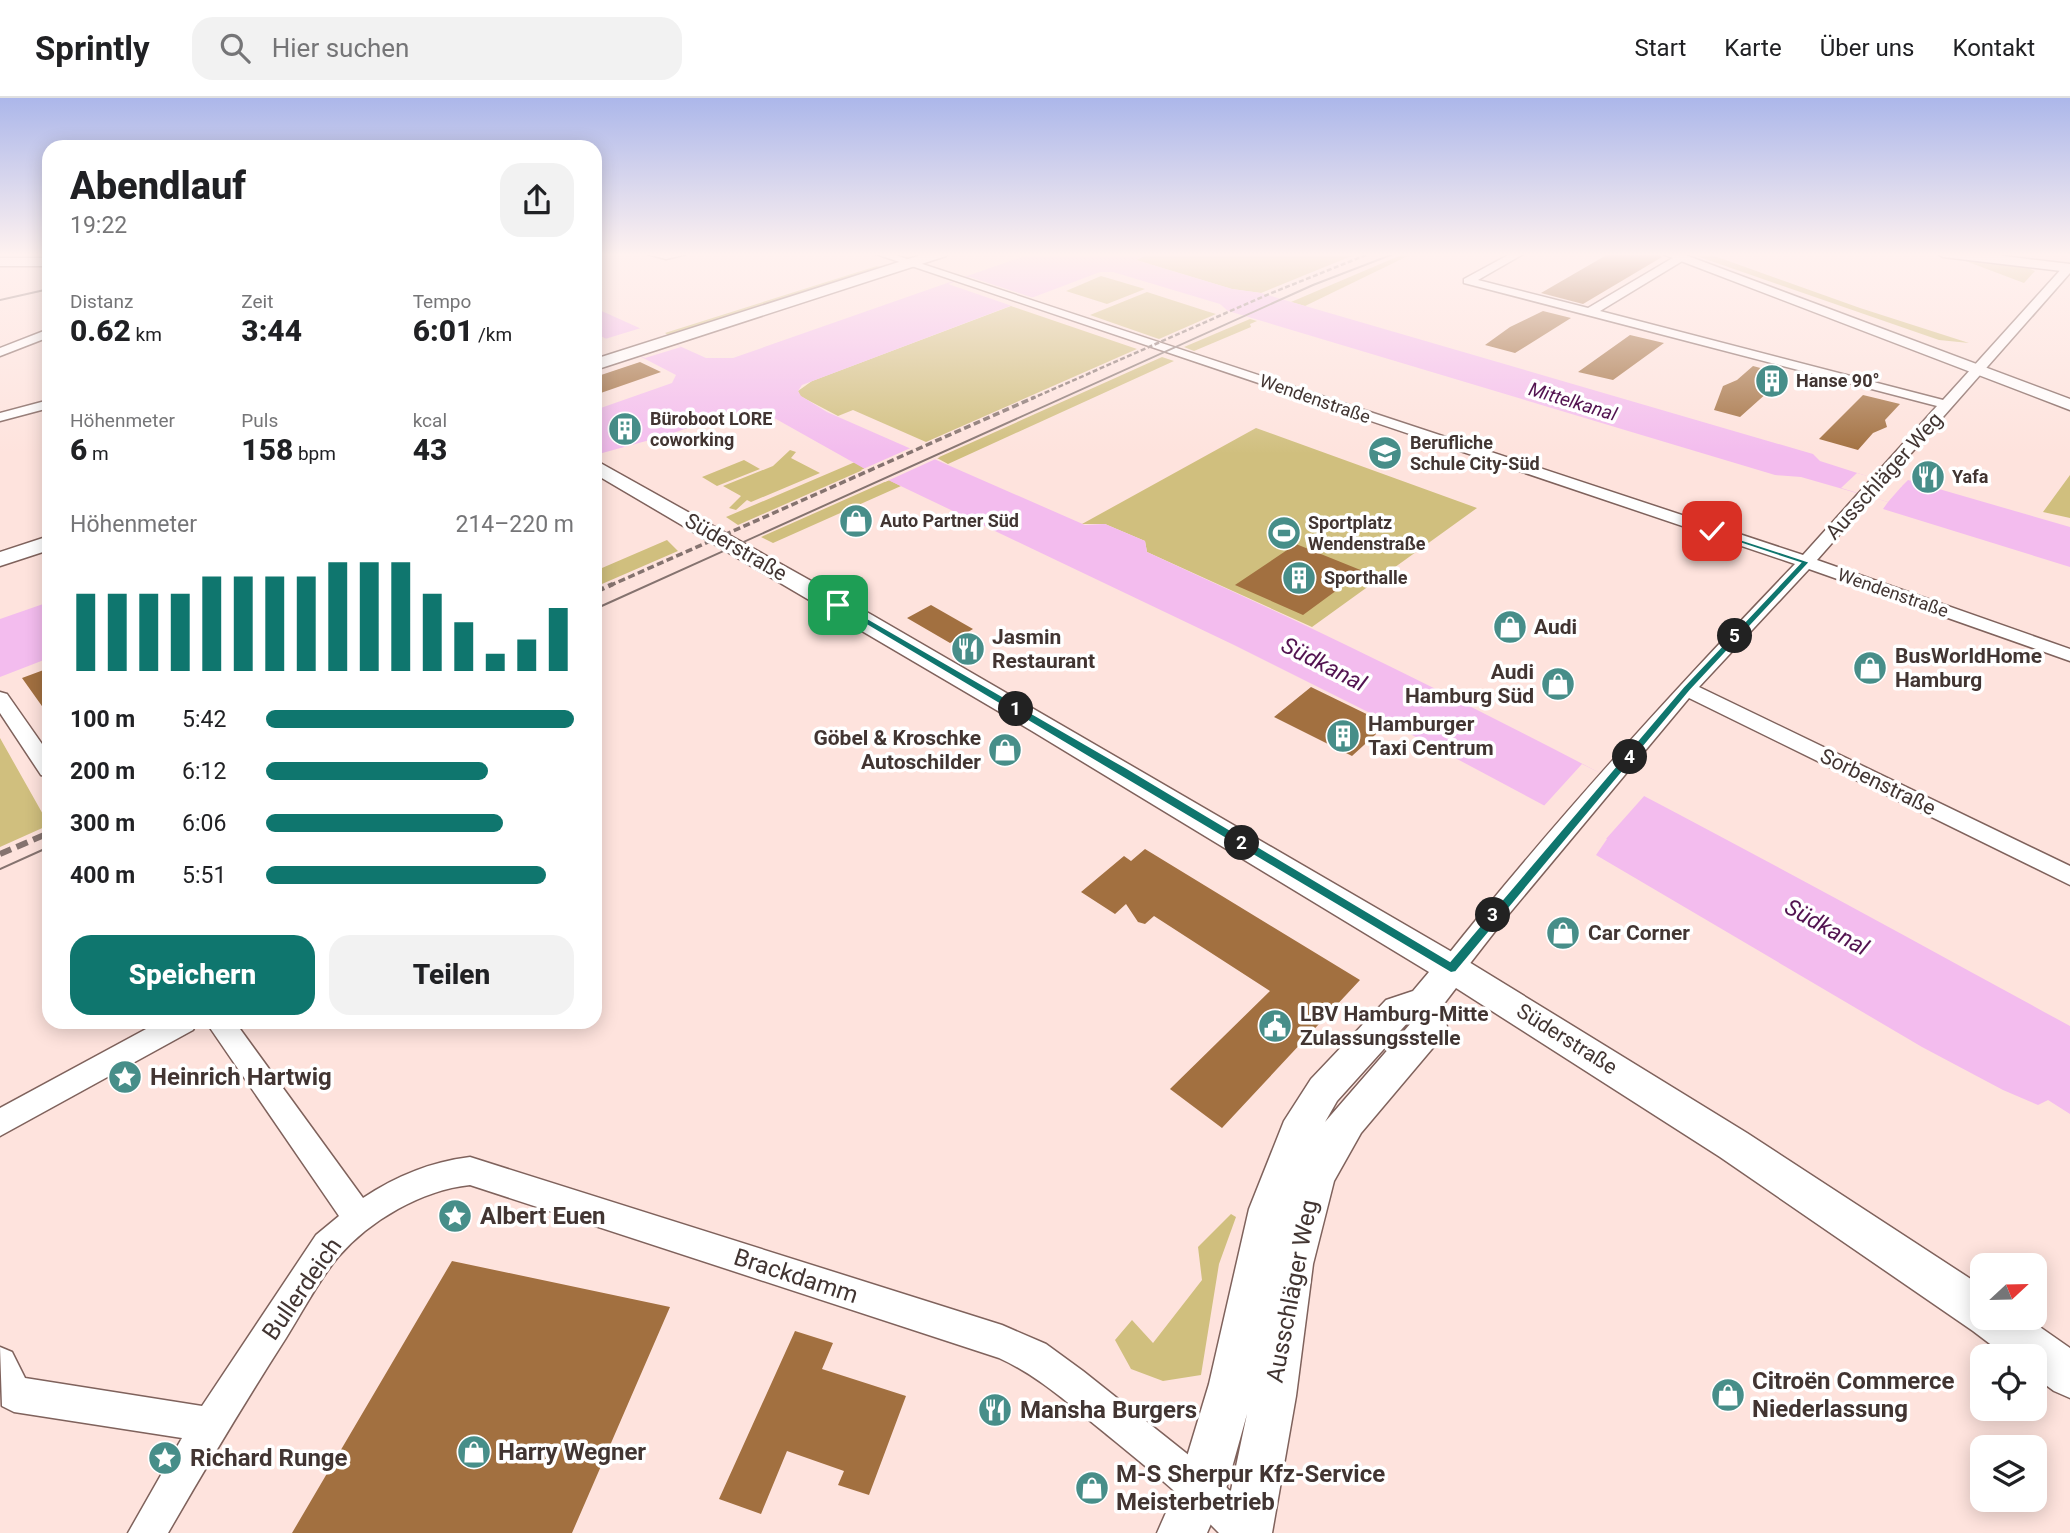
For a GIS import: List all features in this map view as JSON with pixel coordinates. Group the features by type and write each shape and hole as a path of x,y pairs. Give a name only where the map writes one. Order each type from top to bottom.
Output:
{"main road":[{"path":"602,361 626,349 714,320"},
{"path":"1850,320 1981,367 2070,395"},
{"path":"602,352 626,349"},
{"path":"1981,367 2070,405"},
{"name":"Süderstraße","path":"602,470 1112,764 1438,985 1740,1149 1970,1304"},
{"path":"0,542 42,529"},
{"path":"0,559 42,545"},
{"name":"Ausschläger Weg","path":"1182,1533 1202,1489 1231,1384 1269,1209 1298,1133 1324,1090 1398,1010 1438,985"},
{"name":"Ausschläger Weg","path":"1246,1533 1269,1418 1297,1239 1309,1194 1326,1154 1348,1122 1429,1027 1438,985"},
{"path":"2007,1330 2070,1375"}],"street":[{"name":"Wendenstraße","path":"1077,320 1806,562 2070,655"},
{"path":"1616,320 1948,405"},
{"name":"Ausschläger Weg","path":"1438,985 1494,914 1686,689 1806,562 2023,320"},
{"path":"0,352 42,336"},
{"path":"0,417 42,406"},
{"name":"Sorbenstraße","path":"1686,689 2070,876"},
{"path":"0,698 42,761"},
{"path":"0,1123 170,1029"},
{"name":"Bullerdeich","path":"147,1533 210,1425 327,1246 359,1219 225,1029"},
{"name":"Brackdamm","path":"359,1219 402,1190 450,1172 470,1171 990,1339 1034,1356 1202,1489 1246,1533"},
{"path":"0,1364 14,1394 210,1425"}],"shaded area":[{"path":"706,320 722,320 671,337 665,333"},
{"path":"974,320 1052,320 1137,349 926,442 853,410 838,416 800,396 798,391 812,381"},
{"path":"1104,320 1202,320 1159,339"},
{"path":"1248,320 1257,321 1250,324 1251,327 1194,351 1184,347"},
{"path":"1881,320 1897,320 1969,343 1939,340"},
{"path":"1162,357 1174,361 948,464 937,458"},
{"name":"Sportplatz Wendenstraße","path":"1256,428 1477,508 1312,627 1147,552 1145,541 1105,524 1082,524"},
{"path":"790,450 796,452 791,458 820,473 751,502 747,500 736,510 729,508 741,496 723,486 773,466"},
{"path":"744,460 760,469 717,486 702,477"},
{"path":"855,462 865,469 738,525 726,517"},
{"path":"2070,475 2070,518 2043,512"},
{"path":"889,480 901,486 773,543 761,537"},
{"path":"667,540 678,551 602,584 602,568"},
{"path":"0,738 42,813 42,828 0,847"},
{"path":"1231,1214 1236,1217 1219,1264 1201,1375 1163,1381 1131,1369 1115,1340 1132,1320 1153,1343 1202,1280 1198,1247"}],"water":[{"name":"Südkanal","path":"602,320 622,320 706,358 733,358 842,320 974,320 802,385 798,391 801,396 827,412 1085,525 1105,524 1145,541 1147,552 1320,632 1527,735 1709,830 2070,1026 2070,1114 2048,1100 2038,1105 2003,1090 1922,1047 1596,855 1607,839 1384,720 1234,645 865,469 776,419 749,412 729,413 668,435 602,453 602,408 672,383 676,375 602,337"},
{"name":"Mittelkanal","path":"1258,320 1353,320 1813,454 1820,461 1901,487 1908,480 2070,527 2070,567 1883,509 1888,502 1801,477 1775,475"},
{"path":"42,604 42,661 0,677 0,619"}],"pier":[{"path":"641,328 681,347 645,358 605,339"},
{"path":"915,446 940,457 885,482 861,470"},
{"path":"1857,473 1902,486 1888,502 1841,488"},
{"path":"1582,764 1645,795 1605,840 1542,808"}],"building":[{"path":"1525,320 1568,320 1515,353 1485,345"},
{"path":"1630,335 1664,343 1613,380 1578,372"},
{"path":"640,362 661,372 602,393 602,375"},
{"path":"1753,366 1787,375 1740,417 1714,410 1723,386 1737,380"},
{"path":"1863,395 1900,404 1885,420 1887,427 1873,433 1858,450 1819,439"},
{"name":"Sporthalle","path":"1296,544 1363,571 1303,615 1235,585"},
{"path":"931,605 973,629 950,643 907,618"},
{"path":"42,671 42,706 22,678"},
{"name":"Hamburger Taxi Centrum","path":"1311,687 1387,724 1352,756 1274,717"},
{"name":"LBV Hamburg-Mitte Zulassungsstelle","path":"1145,849 1360,980 1222,1128 1170,1089 1270,991 1154,916 1145,924 1138,922 1126,904 1115,914 1081,892 1124,856 1131,861"},
{"name":"Harry Wegner","path":"452,1261 670,1307 572,1533 292,1533"},
{"path":"795,1331 833,1343 822,1369 906,1396 869,1495 838,1485 844,1471 787,1451 761,1514 719,1499"}],"tram line":[{"path":"602,606 1236,320"},
{"path":"0,869 42,850"}],"railway":[{"path":"1031,399 1210,320"},
{"path":"609,586 1035,397"},
{"path":"602,589 613,584"},
{"path":"0,854 42,836"}],"place":[{"name":"Hanse 90°","path":"1772,381"},
{"name":"Büroboot LORE coworking","path":"625,429"},
{"name":"Berufliche Schule City-Süd","path":"1385,453"},
{"name":"Yafa","path":"1928,477"},
{"name":"Auto Partner Süd","path":"856,521"},
{"name":"Sportplatz Wendenstraße","path":"1284,533"},
{"name":"Sporthalle","path":"1299,578"},
{"name":"Audi","path":"1510,627"},
{"name":"Jasmin Restaurant","path":"968,649"},
{"name":"BusWorldHome Hamburg","path":"1870,668"},
{"name":"Audi Hamburg Süd","path":"1558,684"},
{"name":"Hamburger Taxi Centrum","path":"1343,736"},
{"name":"Göbel & Kroschke Autoschilder","path":"1005,750"},
{"name":"Car Corner","path":"1563,933"},
{"name":"LBV Hamburg-Mitte Zulassungsstelle","path":"1275,1026"},
{"name":"Heinrich Hartwig","path":"125,1077"},
{"name":"Albert Euen","path":"455,1216"},
{"name":"Citroën Commerce Niederlassung","path":"1728,1395"},
{"name":"Mansha Burgers","path":"995,1410"},
{"name":"Harry Wegner","path":"474,1452"},
{"name":"Richard Runge","path":"165,1458"},
{"name":"M-S Sherpur Kfz-Service Meisterbetrieb","path":"1092,1488"}],"route":[{"path":"838,605 1121,770 1451,968 1686,689 1806,562 1712,531"}]}
